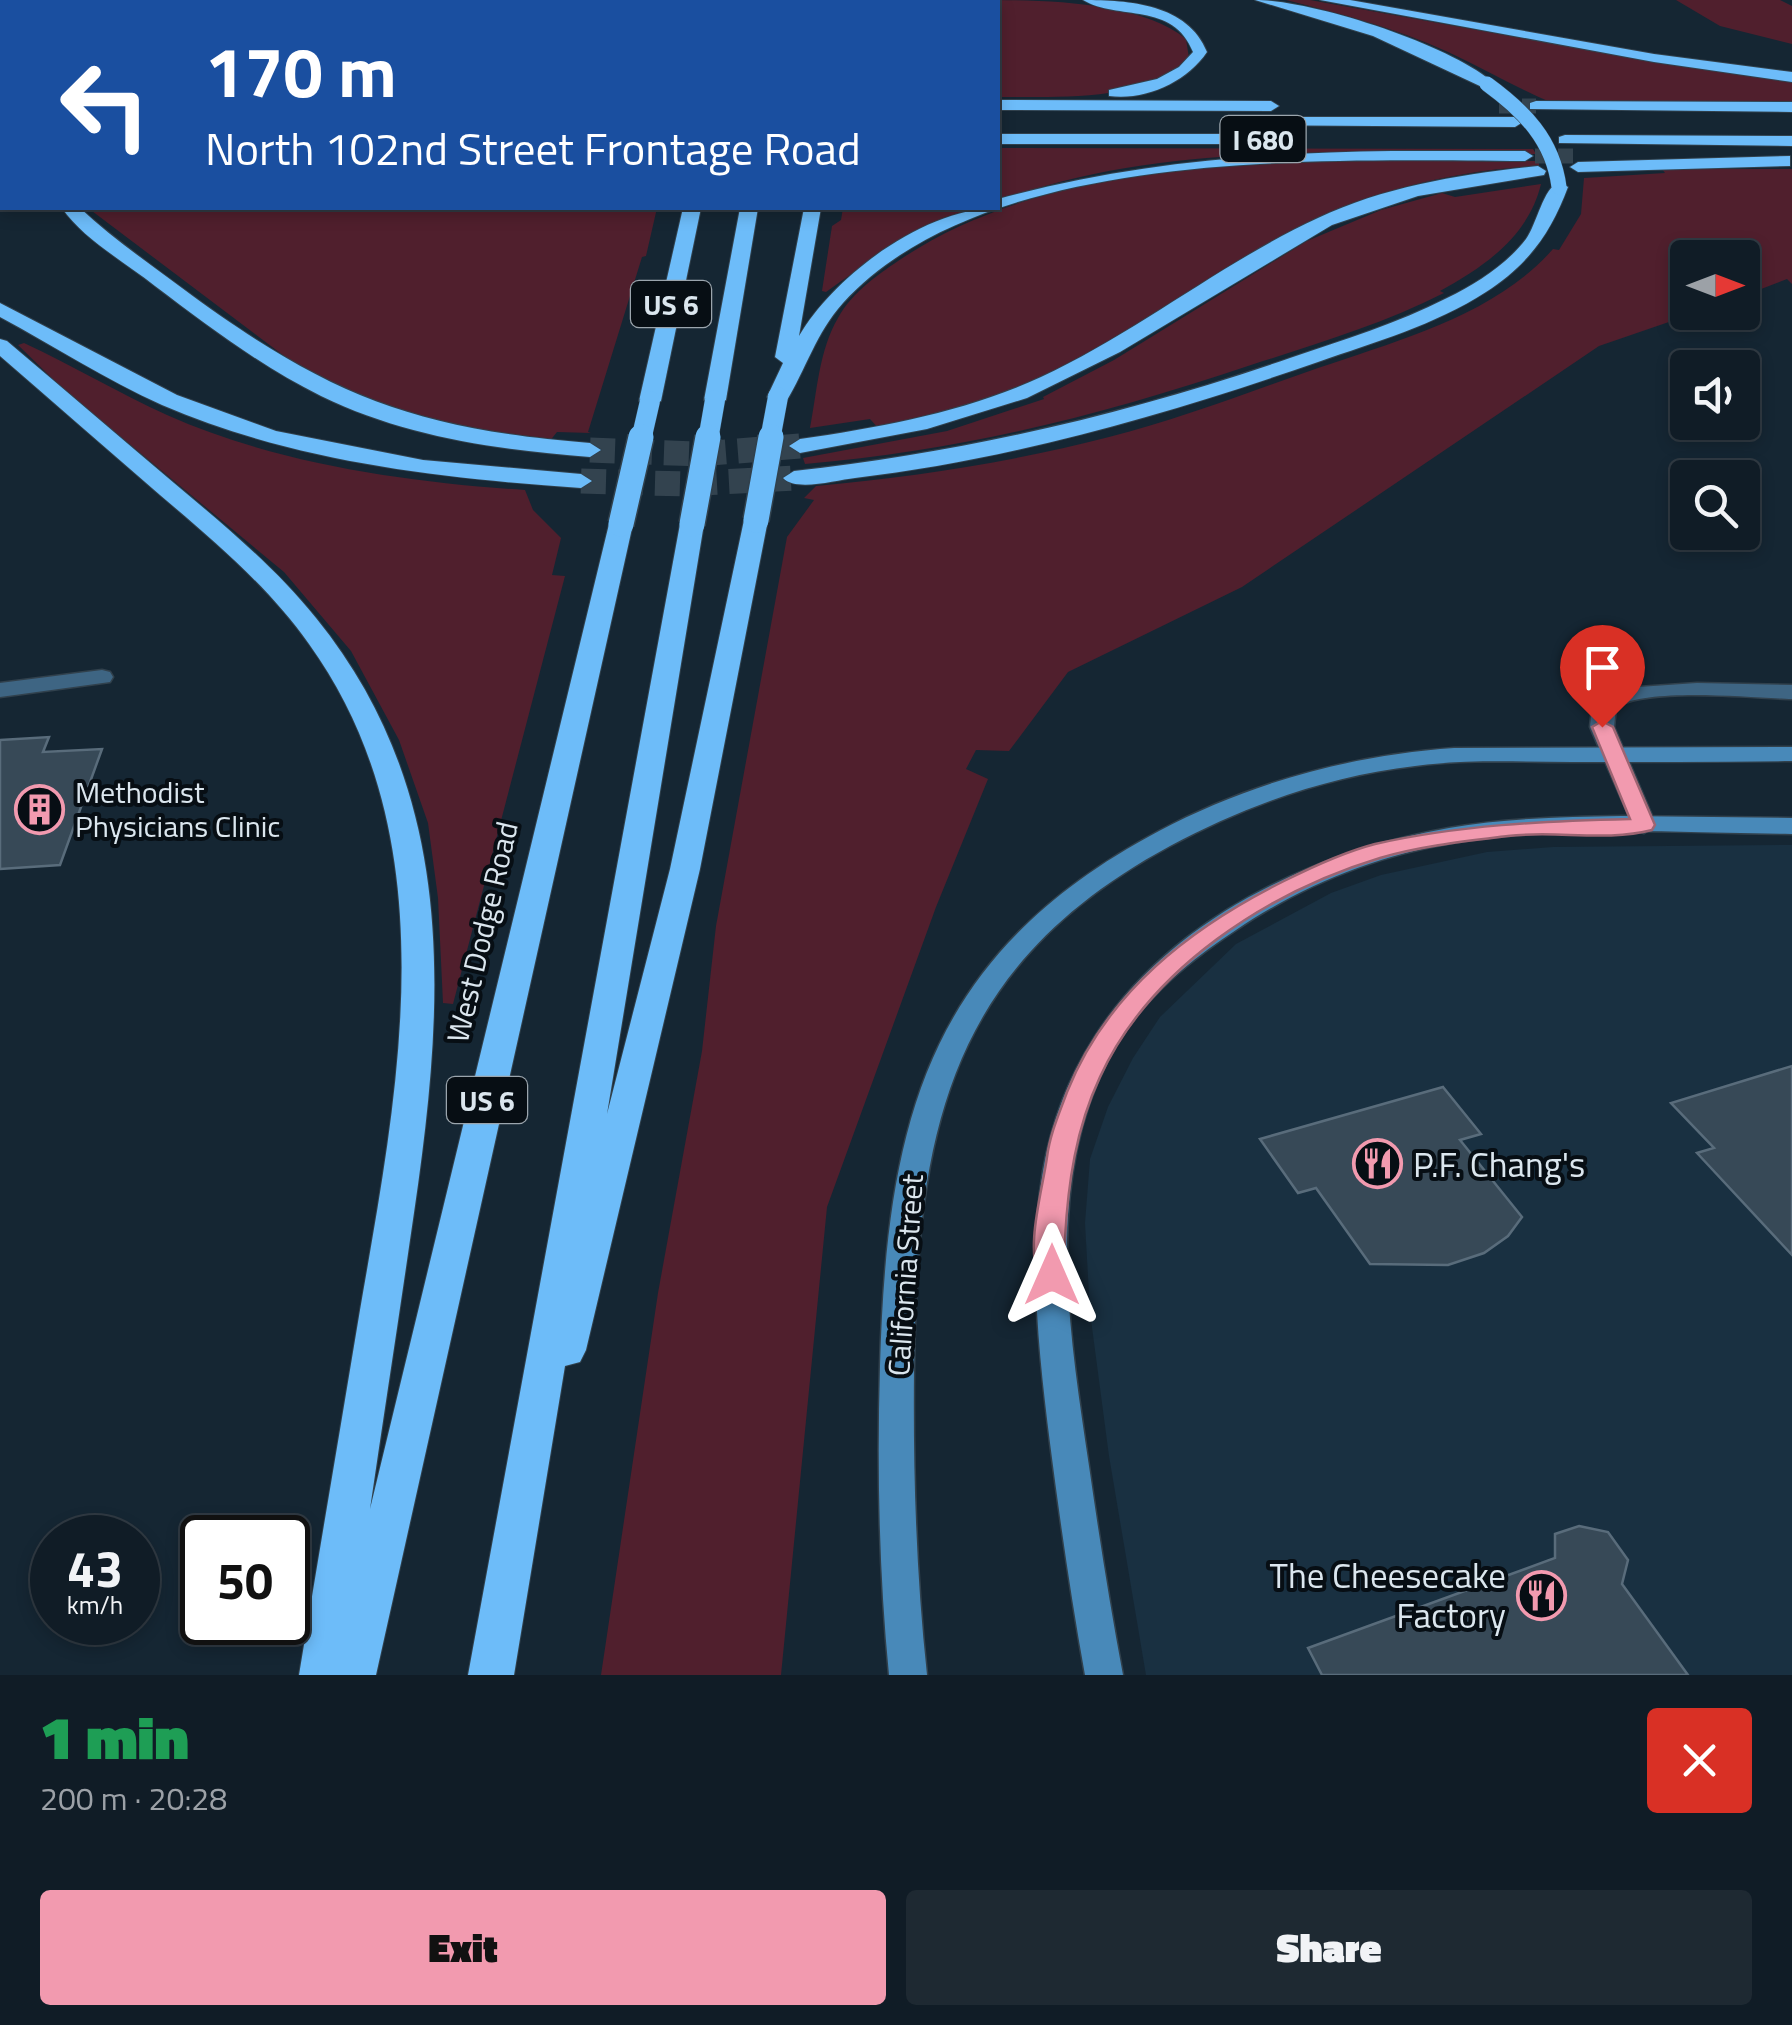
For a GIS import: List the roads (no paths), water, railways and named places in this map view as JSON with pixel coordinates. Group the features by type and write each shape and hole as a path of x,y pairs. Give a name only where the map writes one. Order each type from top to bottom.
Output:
{"highway":[{"path":"1000,104 1126,92 1172,78 1194,62 1200,52 1198,43 1180,26 1143,10 1090,0"},
{"path":"794,478 926,463 1046,440 1166,406 1400,326 1480,286 1519,258 1544,228 1558,187 1557,167 1546,139 1525,115 1486,84 1438,56 1386,36 1262,0"},
{"path":"1326,0 1666,60 1792,77"},
{"path":"1000,104 1499,106"},
{"path":"1536,106 1792,107"},
{"name":"I 680","path":"1000,121 1515,122"},
{"path":"1552,122 1792,122"},
{"name":"I 680","path":"1000,139 1534,156"},
{"path":"1565,140 1792,141"},
{"path":"1000,204 1114,175 1240,160 1534,156"},
{"path":"800,446 904,428 1000,401 1105,351 1299,234 1336,217 1534,156"},
{"path":"1576,161 1792,159"},
{"path":"72,210 95,232 285,368 331,392 376,411 449,431 515,443 590,450"},
{"name":"West Dodge Road","path":"353,1675 692,210"},
{"name":"US 6","path":"491,1675 749,210"},
{"path":"503,1606 685,869 756,520 812,210"},
{"path":"778,397 804,338 851,282 898,249 982,210"},
{"path":"0,309 145,389 254,431 398,463 581,481"},
{"path":"0,345 272,583 324,645 390,774 405,835 418,904 420,956 414,1096 322,1675"}],"main road":[{"name":"California Street","path":"908,1675 899,1594 896,1454 899,1278 912,1164 938,1076 970,1014 1011,958 1071,898 1131,854 1184,827 1274,791 1411,759 1792,754"},
{"path":"1104,1675 1060,1392 1050,1242 1063,1138 1087,1077 1121,1015 1180,956 1244,911 1314,876 1377,851 1512,828 1792,826"}],"street":[{"path":"0,690 102,676"},
{"path":"1644,825 1602,727 1606,701 1618,696 1792,692"}],"tunnel":[{"path":"1499,106 1536,106"},
{"path":"1535,156 1574,156"},
{"path":"590,450 699,454 800,446"},
{"path":"581,481 685,484 794,478"}],"place":[{"name":"Methodist Physicians Clinic","path":"40,809"},
{"name":"P.F. Chang's","path":"1378,1164"},
{"name":"The Cheesecake Factory","path":"1541,1595"}]}
